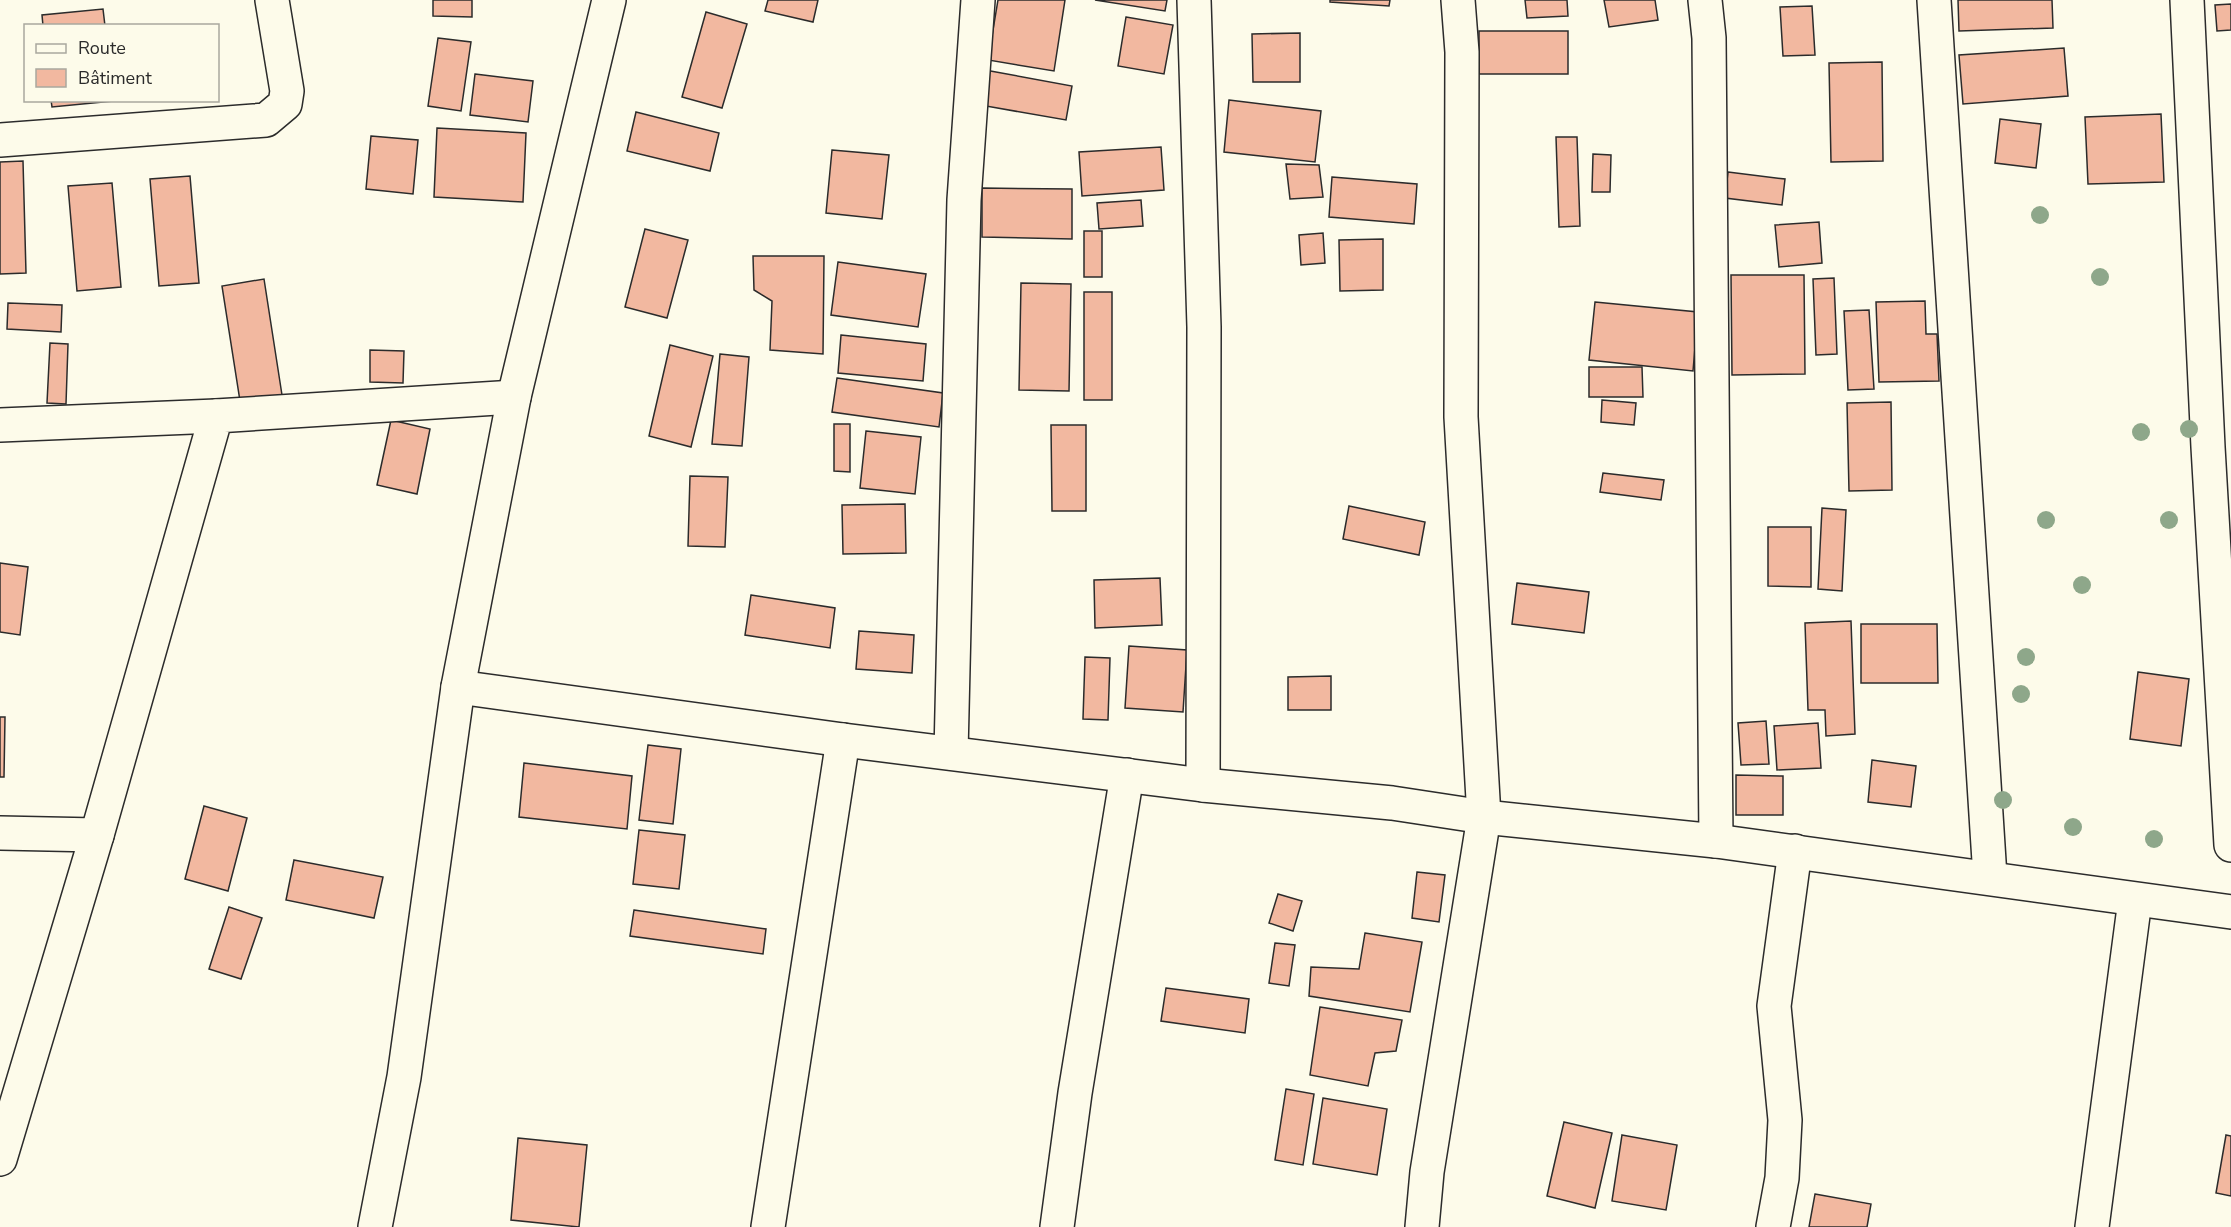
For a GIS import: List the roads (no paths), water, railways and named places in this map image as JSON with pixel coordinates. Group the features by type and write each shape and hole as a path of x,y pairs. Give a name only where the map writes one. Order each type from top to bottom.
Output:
{"street":[{"path":"0,140 266,120 285,104 287,91 272,0"},
{"path":"375,1227 404,1077 458,687 514,397 609,0"},
{"path":"951,753 964,200 978,0"},
{"path":"1194,0 1204,327 1203,785"},
{"path":"1422,1227 1427,1172 1484,817 1461,417 1462,52 1458,0"},
{"path":"1705,0 1708,38 1716,841"},
{"path":"1934,0 1990,877"},
{"path":"2187,0 2208,459 2231,845"},
{"path":"0,425 216,416 514,397"},
{"path":"0,1159 97,835 216,416"},
{"path":"458,687 843,740 1203,785 1392,803 1484,817 1795,851 2231,912"},
{"path":"768,1227 843,740"},
{"path":"1057,1227 1075,1093 1128,775"},
{"path":"0,833 97,835"},
{"path":"1773,1227 1782,1178 1785,1120 1774,1006 1795,851"},
{"path":"2092,1227 2136,900"}]}
